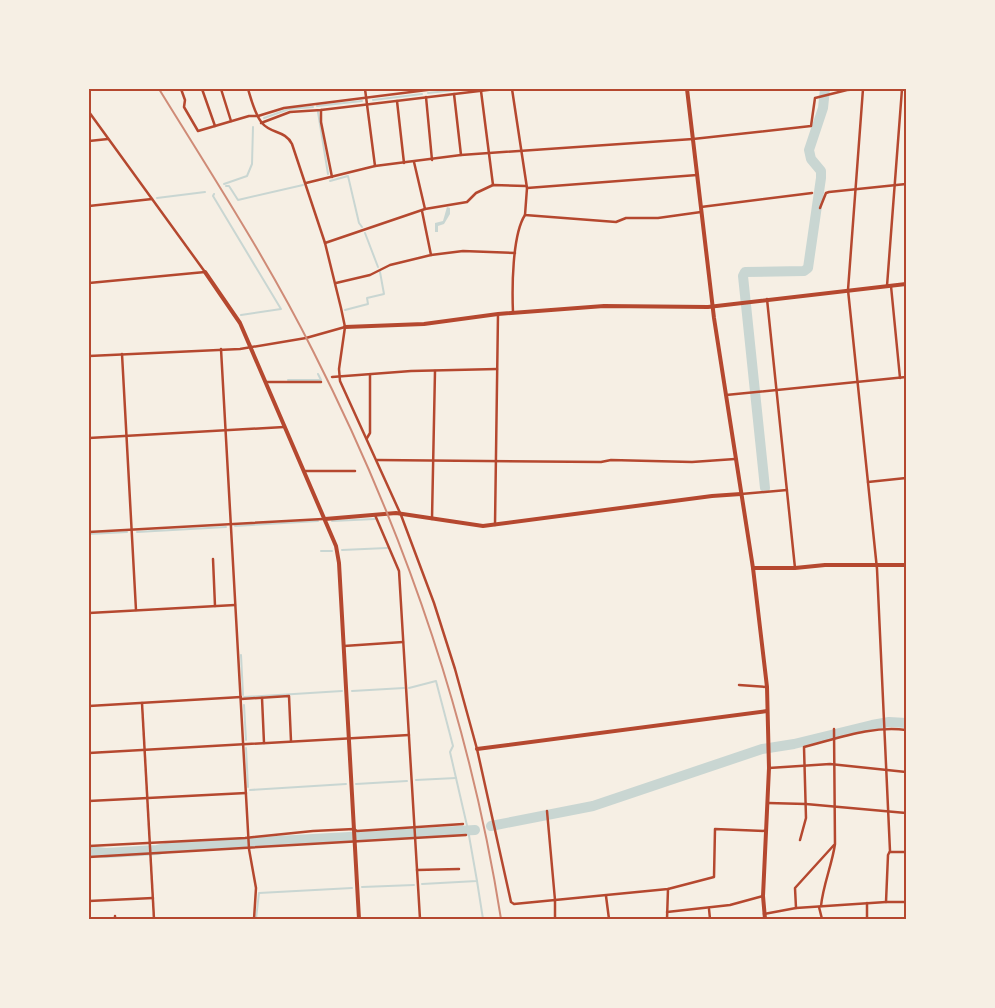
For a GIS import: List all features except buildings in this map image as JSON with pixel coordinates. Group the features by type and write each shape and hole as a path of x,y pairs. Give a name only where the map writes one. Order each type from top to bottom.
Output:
{"street":[{"path":"181,89 185,100 184,107 198,131 284,108 435,89"},
{"path":"202,89 215,126"},
{"path":"221,89 231,121"},
{"path":"248,89 261,123 288,137 325,243 336,283 344,328 340,377 342,386 401,515 434,603 477,749 511,902 514,904 668,889 714,877 715,829 766,831"},
{"path":"365,89 374,166"},
{"path":"261,123 290,112 496,89"},
{"path":"512,89 526,187 525,215 522,220 515,253 512,292 513,313"},
{"path":"687,89 713,306 753,568 766,687 769,768 763,896 764,917 796,908 906,902"},
{"path":"305,183 374,166 461,155 693,139 811,126 815,98 847,90 861,89 848,290 877,565 890,852 888,855 886,902"},
{"path":"900,378 889,286 894,186 902,89"},
{"path":"481,90 494,185"},
{"path":"454,94 461,155"},
{"path":"426,97 432,160"},
{"path":"397,101 404,163"},
{"path":"321,110 321,122 332,177"},
{"path":"89,112 232,310 251,347 286,426 336,546 338,552 344,646 359,919"},
{"path":"89,141 108,139"},
{"path":"414,162 431,255"},
{"path":"325,243 423,210 467,202 476,193 494,185 526,187 697,175"},
{"path":"820,208 826,193 906,184"},
{"path":"525,215 616,222 626,218 658,218 701,209 812,193"},
{"path":"89,206 153,199"},
{"path":"336,283 370,275 390,265 431,255 464,251 515,253"},
{"path":"89,283 205,272"},
{"path":"89,356 240,349 306,338 344,328 424,324 498,314 604,306 713,306 906,284"},
{"path":"767,299 796,568"},
{"path":"496,525 498,314"},
{"path":"221,349 249,847 256,888 254,919"},
{"path":"122,354 136,610"},
{"path":"332,377 498,368"},
{"path":"432,519 434,371"},
{"path":"367,438 370,433 370,375"},
{"path":"726,396 906,377"},
{"path":"266,382 321,382"},
{"path":"89,438 286,426"},
{"path":"377,460 692,462 735,459"},
{"path":"304,471 355,471"},
{"path":"868,482 906,478"},
{"path":"89,532 396,514 484,526 712,496 787,490"},
{"path":"375,515 399,571 420,919"},
{"path":"213,559 215,606"},
{"path":"753,568 906,565"},
{"path":"89,613 235,605"},
{"path":"344,646 404,642"},
{"path":"738,684 766,687"},
{"path":"89,706 289,696 291,741"},
{"path":"262,698 264,743"},
{"path":"142,703 154,919"},
{"path":"477,749 767,711"},
{"path":"822,919 820,907 822,894 834,858 835,844 834,729"},
{"path":"800,840 806,818 804,747 884,729 906,730"},
{"path":"89,752 410,735"},
{"path":"769,768 787,768 805,764 906,772"},
{"path":"89,801 246,793"},
{"path":"768,803 906,812"},
{"path":"548,811 555,919"},
{"path":"89,846 150,844 463,824"},
{"path":"89,857 466,835"},
{"path":"796,908 795,888 835,844"},
{"path":"890,852 906,852"},
{"path":"417,870 459,868"},
{"path":"667,919 668,889"},
{"path":"606,896 609,919"},
{"path":"667,912 730,905 763,896"},
{"path":"89,901 153,898"},
{"path":"867,903 867,919"},
{"path":"709,908 710,919"}],"shaded area":[{"path":"447,207 450,208 450,214 444,224 438,226 438,232 435,232 435,223 443,221"}],"waterway":[{"path":"428,93 465,89"},
{"path":"765,488 743,276 745,272 804,271 808,268 821,178 821,171 811,159 809,150 823,108 825,89"},
{"path":"373,100 422,94"},
{"path":"317,106 362,101"},
{"path":"264,118 289,109 313,107"},
{"path":"318,112 328,174"},
{"path":"224,184 247,176 252,164 253,127"},
{"path":"330,181 348,176 359,223 362,227"},
{"path":"226,186 229,186 238,200 303,185"},
{"path":"157,198 205,192"},
{"path":"214,194 213,196 281,309 241,315"},
{"path":"365,233 378,267"},
{"path":"345,310 368,304 367,298 384,294 380,272"},
{"path":"288,380 321,380 318,374"},
{"path":"332,521 375,519"},
{"path":"235,526 318,521"},
{"path":"137,532 226,527"},
{"path":"89,534 127,532"},
{"path":"342,550 387,548"},
{"path":"321,551 332,551"},
{"path":"241,655 243,695"},
{"path":"409,688 436,681 453,746 450,752 468,830 477,881 422,884"},
{"path":"352,691 404,688"},
{"path":"244,697 342,691"},
{"path":"244,705 246,740"},
{"path":"491,826 593,806 762,749 794,744 872,725 889,722 906,723"},
{"path":"246,748 248,787"},
{"path":"416,780 456,778"},
{"path":"356,784 407,781"},
{"path":"250,790 346,784"},
{"path":"89,851 106,853 157,850 171,847 475,830"},
{"path":"477,881 483,919"},
{"path":"362,887 414,885"},
{"path":"256,919 259,893 352,888"}],"railway":[{"path":"159,89 239,218 296,317 346,419 376,488 430,628 452,700 488,845 501,919"}]}
